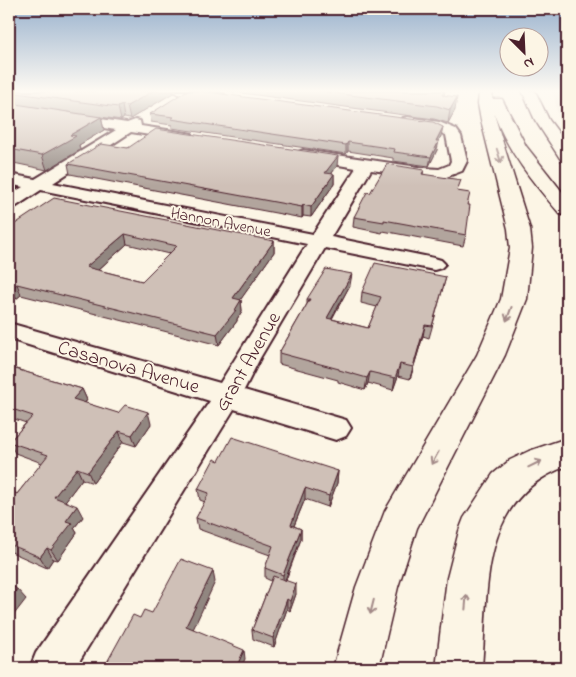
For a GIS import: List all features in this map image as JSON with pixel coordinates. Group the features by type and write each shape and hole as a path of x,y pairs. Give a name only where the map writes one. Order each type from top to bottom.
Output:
{"highway":[{"path":"356,668 377,587 399,524 491,355 514,299 521,248 519,229 489,123"},
{"path":"506,123 515,141 567,210"},
{"path":"544,123 567,156"},
{"path":"546,123 567,142"},
{"path":"466,657 468,578 478,531 506,485 522,471 541,461 567,452"}],"street":[{"path":"95,123 198,138"},
{"path":"9,203 137,123"},
{"path":"287,152 425,173 441,174 452,171 459,165 454,136 448,130 434,125 418,123"},
{"name":"Grant Avenue","path":"51,668 218,412 248,358 366,164"},
{"name":"Hannon Avenue","path":"9,179 434,264"},
{"name":"Casanova Avenue","path":"9,331 336,428"}],"shaded area":[{"path":"559,123 567,123 567,137 561,131"}],"building":[{"path":"9,123 91,123 70,135 76,136 42,155 9,149"},
{"path":"195,123 434,123 443,127 431,157 394,152 395,149 348,142 346,145"},
{"path":"156,129 338,156 325,173 334,174 311,207 303,205 302,207 68,164 101,144 128,148"},
{"path":"387,164 424,170 422,174 461,180 457,191 470,193 467,205 470,205 466,235 384,220 384,222 354,217 367,192 370,193"},
{"path":"54,198 274,241 233,298 241,300 236,310 217,334 17,284 11,288 9,287 9,228","holes":["125,234 177,246 142,281 86,267"]},
{"path":"375,263 446,277 432,326 425,325 413,367 400,364 395,378 370,372 367,378 279,353 310,299 307,299 326,269 352,274 327,318 368,328 381,297 362,292"},
{"path":"9,367 82,389 73,399 118,413 125,405 148,412 132,435 119,431 88,472 77,468 54,497 77,506 66,521 72,523 51,550 47,548 40,557 9,544 9,490 17,494 48,455 9,442 33,416 9,408"},
{"path":"232,437 338,471 329,496 305,488 291,525 301,529 283,575 265,568 273,546 196,518 209,493 198,489 214,459 219,461"},
{"path":"181,559 213,571 186,626 244,650 236,668 114,668 106,664 133,615 140,618 144,610 152,613"},
{"path":"273,576 296,584 290,601 287,599 273,638 252,630"},
{"path":"9,584 17,589 9,600"}]}
